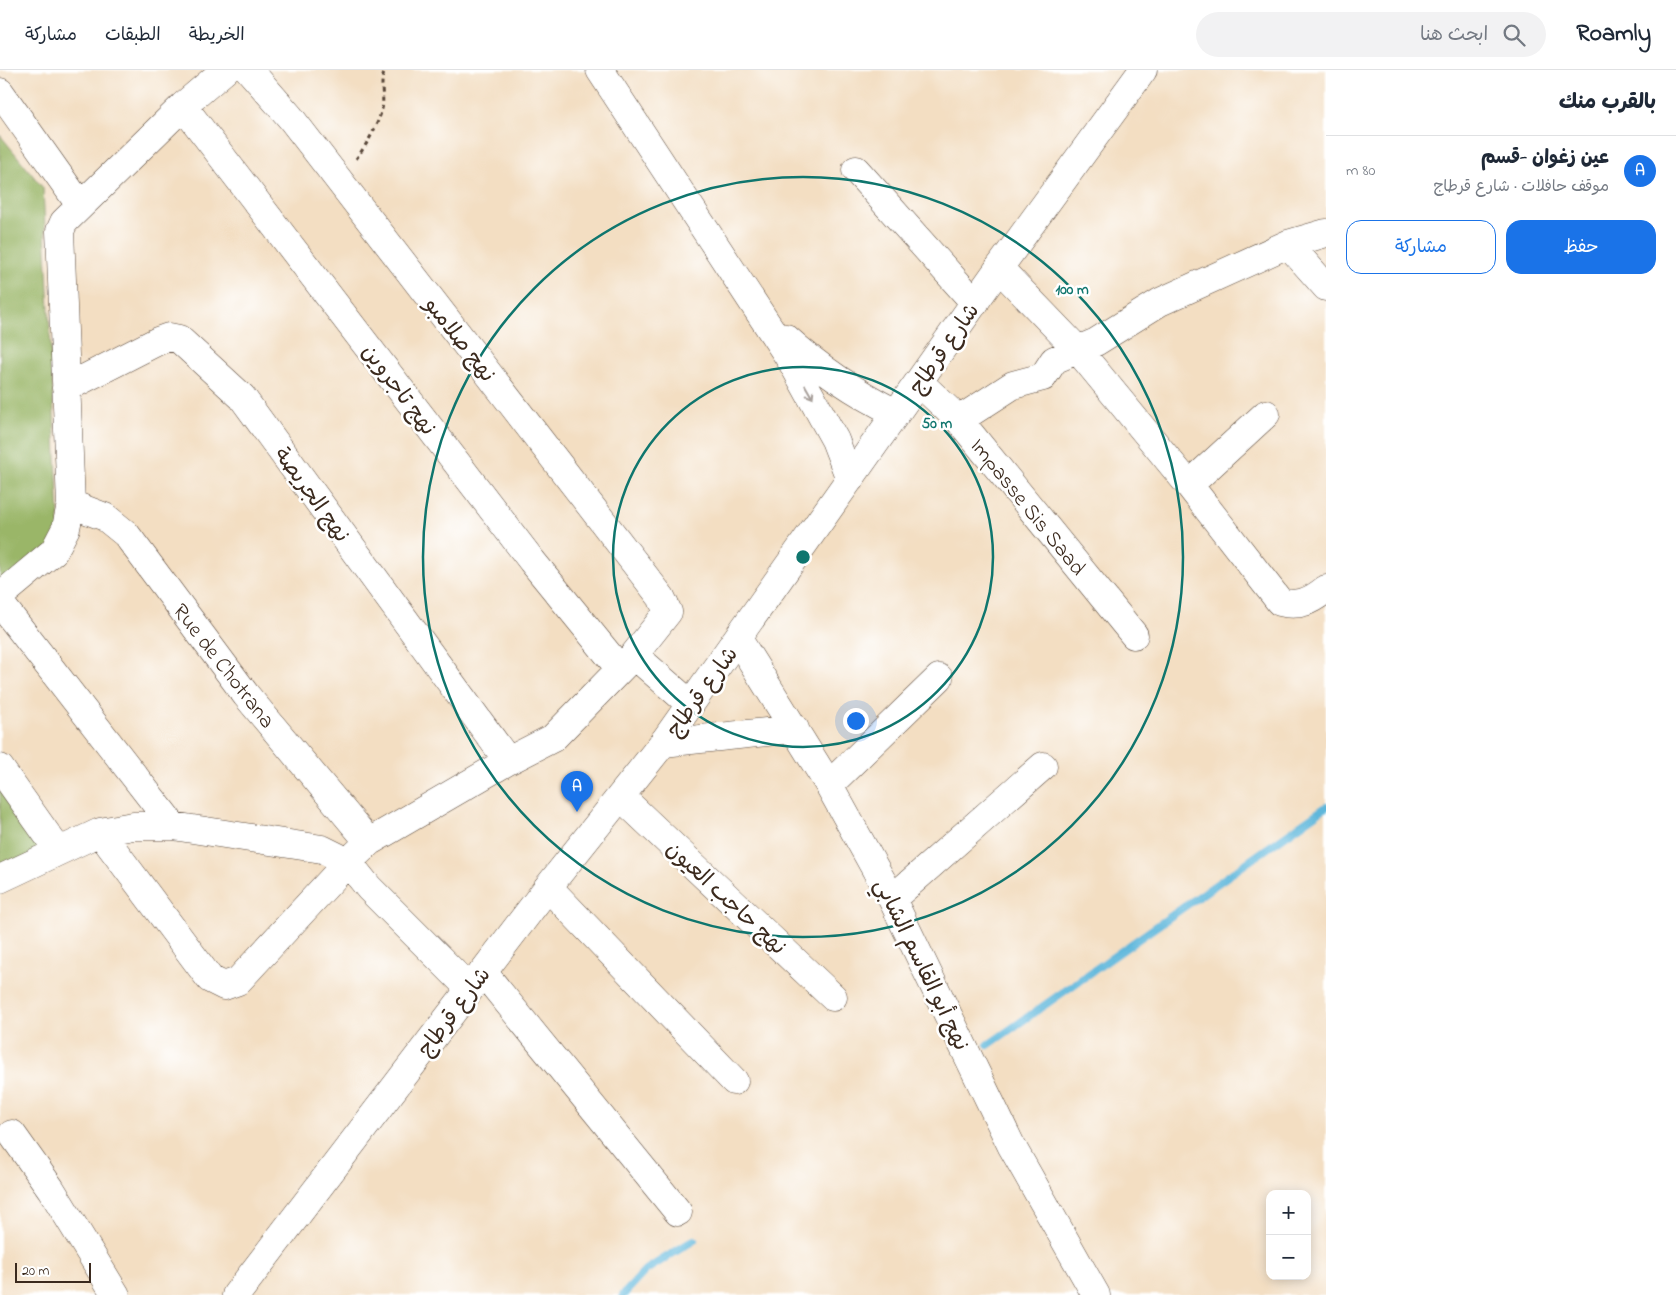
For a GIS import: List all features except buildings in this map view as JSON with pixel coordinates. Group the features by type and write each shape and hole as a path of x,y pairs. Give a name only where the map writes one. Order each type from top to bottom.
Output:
{"street":[{"path":"0,596 54,551 66,528 71,504 60,231 68,216 183,106 225,70"},
{"name":"نهج صلامبو","path":"249,70 271,93 655,589 668,612 627,662"},
{"path":"600,70 766,320 819,408 835,440 850,479"},
{"name":"شارع قرطاج","path":"236,1295 548,887 663,743 896,413 920,383 999,268 1143,70"},
{"path":"0,92 80,205"},
{"name":"نهج تاجروين","path":"183,106 532,561 627,662 690,704"},
{"path":"856,170 975,303"},
{"path":"959,420 1012,385 1043,377 1054,360 1096,342 1160,302 1288,244 1326,233"},
{"path":"1288,244 1326,287"},
{"path":"999,268 1078,350 1189,485 1280,602 1292,605 1305,604 1326,589"},
{"path":"766,320 806,356 842,382 896,413"},
{"name":"نهج الجريصة","path":"66,388 158,341 169,337 179,339 242,397 508,761"},
{"name":"Impasse Sis Saad","path":"920,383 959,420 1134,635"},
{"path":"1189,485 1266,414"},
{"name":"Rue de Chotrana","path":"71,504 105,517 126,534 246,695 369,842"},
{"path":"0,603 173,826"},
{"name":"نهج أبو القاسم الشابي","path":"738,639 829,785 892,899 1012,1145 1096,1295"},
{"path":"100,832 210,979 224,986 238,981 348,862 369,842 508,761 553,738 627,662"},
{"path":"829,785 939,678"},
{"path":"663,743 795,729"},
{"path":"892,899 1043,766"},
{"path":"0,768 58,850"},
{"name":"نهج حاجب العيون","path":"621,797 833,997"},
{"path":"0,879 58,850 100,832 133,826 173,826 322,848 348,862 369,888 477,980 678,1212"},
{"path":"548,887 734,1081"},
{"path":"12,1134 66,1213 116,1295"}],"path":[{"path":"339,181 365,146 379,119 384,96 382,77 386,70"}],"green space":[{"path":"0,135 43,188 60,539 0,595"},
{"path":"0,769 54,849 0,877"}],"waterway":[{"path":"988,1045 1326,807"},
{"path":"623,1295 646,1270 694,1240"}],"place":[{"name":"عين زغوان -قسم","path":"577,812"}]}
